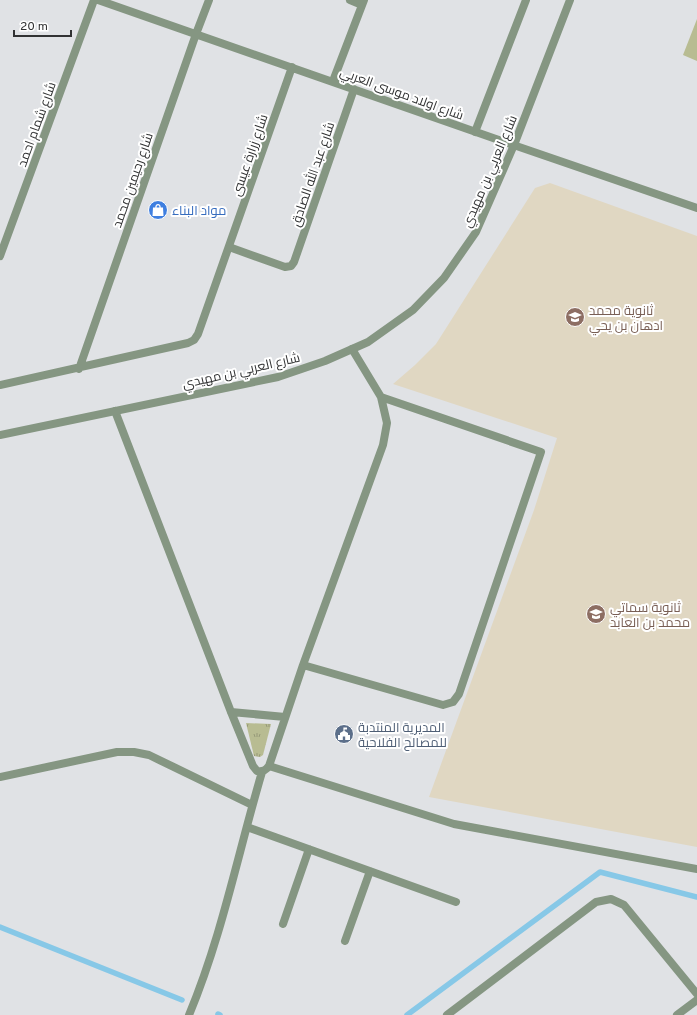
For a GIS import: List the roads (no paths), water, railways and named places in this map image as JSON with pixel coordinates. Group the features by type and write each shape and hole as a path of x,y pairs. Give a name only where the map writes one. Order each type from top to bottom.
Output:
{"street":[{"name":"شارع شمام احمد","path":"0,256 94,0"},
{"name":"شارع اولاد موسى العربي","path":"98,0 697,208"},
{"name":"شارع رحيمين محمد","path":"79,368 209,0"},
{"path":"333,81 363,2 350,0"},
{"path":"475,132 526,0"},
{"name":"شارع العربي بن مهيدي","path":"0,435 278,377 325,361 368,342 413,310 444,278 476,232 514,145 570,0"},
{"name":"شارع زرارة عيسى","path":"79,368 188,343 194,340 198,334 292,67"},
{"name":"شارع عبد الله الصادق","path":"229,247 285,267 291,266 294,262 354,89"},
{"path":"189,1015 225,910 262,772 269,766 303,665 382,446 387,423 381,397 352,349"},
{"path":"0,385 79,368"},
{"path":"303,665 443,705 453,702 459,694 541,452 381,397"},
{"path":"115,411 231,712 253,766 257,771 262,772"},
{"path":"231,712 285,717"},
{"path":"0,777 117,752 134,752 149,755 252,805"},
{"path":"269,766 454,824 697,869"},
{"path":"247,827 456,902"},
{"path":"283,924 309,849"},
{"path":"345,941 370,871"},
{"path":"447,1015 596,902 611,899 624,905 697,994"},
{"path":"677,1015 697,1000"}],"waterway":[{"path":"407,1015 600,872 697,897"},
{"path":"0,927 182,1000"}],"place":[{"name":"مواد البناء","path":"158,210"},
{"name":"ثانوية محمد ادهان بن يحي","path":"575,317"},
{"name":"ثانوية سماتي محمد بن العابد","path":"596,614"},
{"name":"المديرية المنتدبة للمصالح الفلاحية","path":"344,734"}]}
